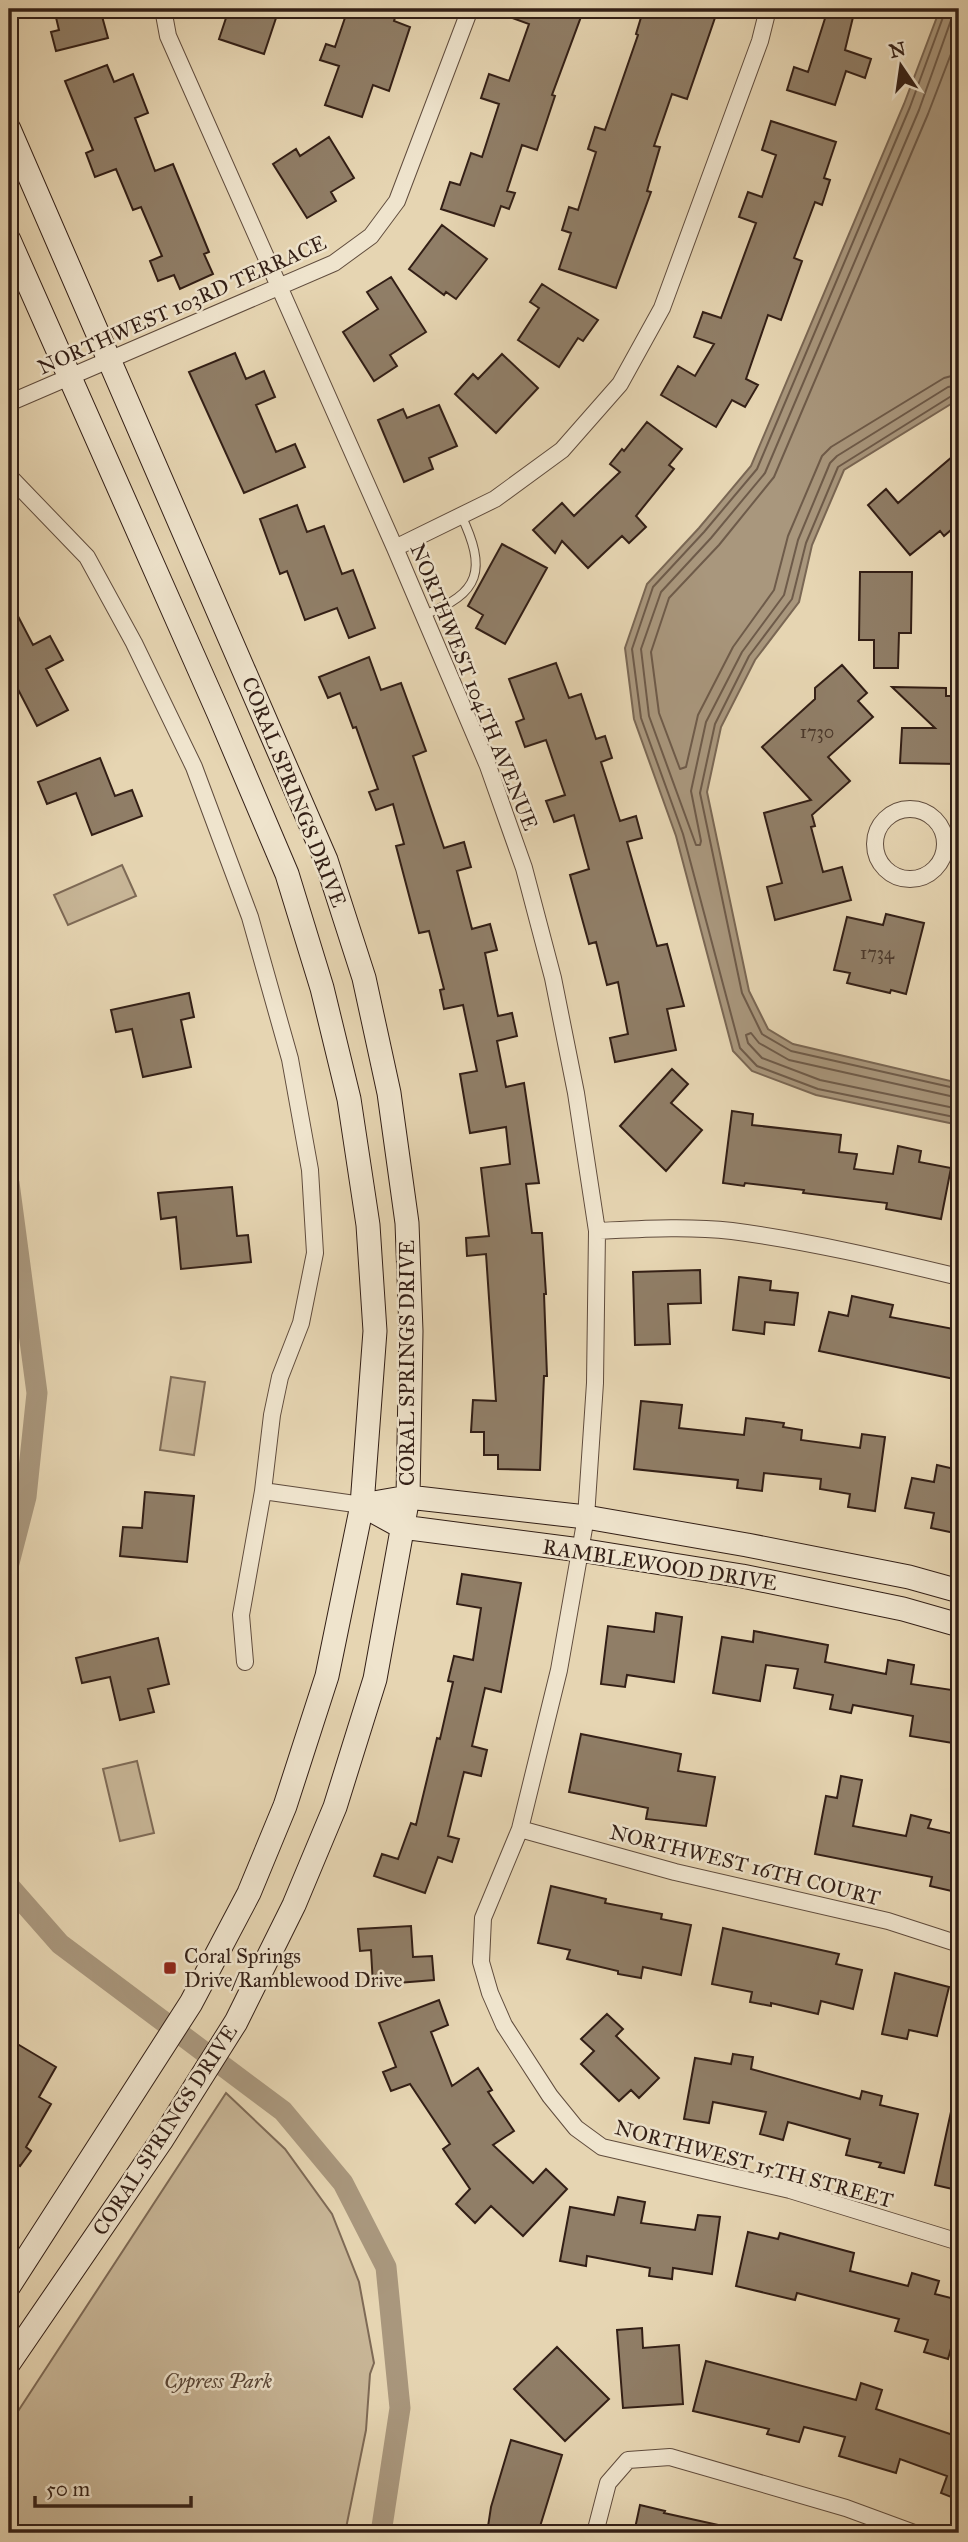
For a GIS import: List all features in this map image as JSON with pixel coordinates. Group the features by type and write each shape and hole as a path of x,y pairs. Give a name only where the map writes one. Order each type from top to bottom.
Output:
{"main road":[{"name":"CORAL SPRINGS DRIVE","path":"9,129 326,860 364,978 389,1093 407,1223 411,1331 408,1497 375,1679 335,1807 294,1905 236,2022 153,2152 9,2362"},
{"name":"CORAL SPRINGS DRIVE","path":"9,240 287,874 322,988 349,1099 369,1239 375,1331 362,1505 327,1676 285,1807 249,1893 191,2003 9,2286"},
{"name":"RAMBLEWOOD DRIVE","path":"362,1505 408,1497 586,1517 909,1577 959,1591"},
{"name":"RAMBLEWOOD DRIVE","path":"362,1505 402,1527 580,1550 755,1579 903,1609 959,1625"}],"street":[{"name":"NORTHWEST 104TH AVENUE","path":"163,9 168,36 395,548 488,766 524,868 553,978 576,1093 597,1231 595,1383 586,1517 559,1670 520,1829 483,1918 481,1962 490,1993"},
{"name":"NORTHWEST 103RD TERRACE","path":"9,403 334,262 371,236 397,201 470,9"},
{"path":"395,548 495,499 562,450 620,384 662,307 760,41 768,9"},
{"path":"9,476 87,557 140,655 194,767 250,917 290,1059 310,1170 314,1253 301,1323 280,1377 274,1402 263,1491 241,1615 245,1662"},
{"path":"901,809 924,811 952,837 941,861 924,877 913,879 891,874 882,867 876,857 875,833 881,822 901,809"},
{"path":"597,1231 669,1228 729,1231 801,1242 959,1277"},
{"name":"RAMBLEWOOD DRIVE","path":"263,1491 362,1505"},
{"name":"NORTHWEST 16TH COURT","path":"520,1829 675,1872 888,1921 959,1944"},
{"name":"NORTHWEST 15TH STREET","path":"490,1993 504,2025 550,2096 576,2128 602,2147 790,2190 959,2242"},
{"path":"595,2533 608,2483 628,2460 670,2457 846,2508 914,2533"}],"lane":[{"path":"424,615 448,606 468,590 476,573 470,533 461,515"}],"green space":[{"path":"122,865 136,896 68,925 54,895"},
{"path":"171,1377 205,1382 194,1455 160,1450"},
{"path":"137,1761 154,1833 120,1841 103,1769"},
{"name":"Cypress Park","path":"226,2093 285,2149 332,2214 359,2282 374,2363 370,2374 366,2430 345,2533 9,2533 9,2425"}],"water":[{"path":"940,9 959,9 959,399 844,470 812,545 799,602 755,660 721,727 707,792 749,991 768,1029 793,1044 959,1083 959,1125 816,1095 752,1071 733,1051 676,836 634,719 625,648 647,584 751,466 904,104"}],"building":[{"path":"54,9 100,9 108,38 56,51 51,32 59,30"},
{"path":"229,9 279,9 264,54 219,39"},
{"path":"348,9 398,9 394,21 410,27 389,91 373,85 362,117 325,105 339,66 320,60 326,44 335,47"},
{"path":"493,9 567,9 582,14 552,95 555,96 537,150 522,145 507,191 515,193 509,209 501,206 494,226 441,209 450,182 460,185 471,153 482,157 499,104 481,98 489,74 509,81 529,24"},
{"path":"658,9 718,9 687,99 672,94 654,146 660,147 647,191 651,192 616,288 559,269 571,233 562,230 569,207 578,210 596,152 588,149 595,127 605,130 638,35 636,34 643,11 656,15"},
{"path":"828,9 855,9 845,50 871,59 865,78 846,71 835,105 787,90 794,67 808,72"},
{"path":"107,65 114,82 133,74 148,113 135,118 155,171 173,164 209,252 204,254 213,274 180,289 174,275 158,281 150,261 162,256 141,207 133,210 116,169 95,177 86,153 93,150 65,81"},
{"path":"771,121 836,142 824,178 830,180 822,205 815,202 794,258 802,261 781,320 768,315 746,379 758,385 745,407 732,400 716,427 661,395 678,366 695,376 714,344 694,337 703,312 721,318 756,223 739,217 748,192 762,197 776,155 762,150"},
{"path":"329,137 354,178 331,192 336,201 307,218 273,164 296,149 300,156"},
{"path":"442,225 487,259 456,299 446,292 444,295 409,269"},
{"path":"391,277 426,332 390,355 397,366 374,381 343,332 378,309 367,292"},
{"path":"542,284 598,320 583,341 578,338 559,367 518,340 539,308 530,302"},
{"path":"235,353 246,379 264,371 275,397 256,405 276,452 295,444 305,467 244,493 189,372"},
{"path":"502,354 538,388 496,433 455,394 473,374 478,379"},
{"path":"439,405 457,446 429,458 433,469 404,482 378,420 403,409 407,418"},
{"path":"647,422 682,449 669,465 674,469 636,516 646,527 629,543 622,536 588,568 562,541 555,553 533,530 562,503 574,516 620,472 610,464"},
{"path":"959,451 959,523 944,536 940,531 910,555 868,505 886,489 898,503"},
{"path":"297,505 307,532 324,526 342,574 353,570 375,628 349,638 337,608 305,620 287,571 280,574 260,519"},
{"path":"502,544 547,568 505,644 476,628 483,615 468,606"},
{"path":"860,572 912,572 911,633 899,633 898,668 874,668 874,640 859,640"},
{"path":"9,599 33,645 50,636 63,660 46,669 68,710 37,726 9,672"},
{"path":"369,657 381,690 401,683 426,751 413,756 444,848 464,842 471,867 457,871 472,929 490,924 497,950 485,953 498,1016 512,1013 517,1036 497,1041 506,1087 524,1083 539,1183 526,1184 532,1233 542,1233 546,1294 547,1376 544,1376 540,1470 498,1469 498,1455 484,1455 484,1432 471,1432 473,1400 496,1401 486,1254 467,1256 466,1238 489,1236 481,1168 510,1164 506,1127 470,1133 460,1074 477,1071 463,1005 444,1009 440,990 444,989 429,931 419,933 396,846 404,844 393,804 376,810 369,792 378,789 356,727 353,728 340,693 328,698 319,677"},
{"path":"556,663 569,698 581,694 596,739 605,736 612,758 601,762 620,821 636,816 642,838 627,842 657,946 667,944 684,1006 667,1009 676,1050 615,1062 610,1038 628,1034 618,982 607,985 596,942 589,944 570,875 589,869 574,815 554,822 546,801 565,795 546,740 525,747 516,722 524,719 509,679"},
{"path":"842,665 867,693 858,701 873,717 828,757 850,781 812,815 815,826 811,827 823,872 842,867 851,900 775,920 767,887 782,883 764,813 811,800 762,747 815,699 815,688"},
{"path":"892,687 946,688 946,696 959,696 959,764 900,763 902,728 935,728"},
{"path":"100,758 115,796 132,790 142,816 92,835 76,793 47,804 38,782"},
{"path":"886,914 924,923 906,994 847,983 850,973 834,970 847,917 883,925"},
{"path":"189,993 194,1017 181,1020 191,1067 143,1077 132,1029 116,1032 111,1010"},
{"path":"672,1069 688,1084 671,1103 702,1130 666,1171 620,1126"},
{"path":"732,1111 753,1114 752,1125 841,1135 839,1152 857,1154 854,1169 893,1174 898,1146 921,1151 919,1162 951,1168 941,1219 886,1209 887,1203 803,1193 804,1190 723,1183"},
{"path":"232,1187 237,1236 248,1235 251,1262 181,1269 176,1217 161,1219 158,1193"},
{"path":"700,1270 701,1303 668,1304 670,1344 635,1345 633,1272"},
{"path":"739,1277 771,1281 770,1290 798,1293 794,1325 765,1322 764,1334 733,1330"},
{"path":"852,1296 893,1305 890,1317 959,1330 959,1380 819,1351 829,1312 848,1316"},
{"path":"641,1401 682,1405 679,1428 744,1435 746,1418 784,1423 783,1427 802,1430 801,1440 860,1448 862,1434 885,1437 875,1511 848,1507 850,1494 820,1489 821,1479 764,1473 762,1491 737,1488 738,1480 634,1469"},
{"path":"937,1465 959,1470 959,1534 931,1528 934,1513 905,1508 912,1478 934,1482"},
{"path":"145,1492 194,1496 187,1562 120,1556 123,1527 142,1528"},
{"path":"462,1574 521,1583 501,1692 485,1688 472,1746 487,1750 481,1776 464,1772 448,1836 459,1839 452,1862 438,1857 425,1893 374,1876 382,1854 398,1859 411,1823 416,1825 453,1682 448,1681 454,1656 473,1660 481,1608 457,1604"},
{"path":"656,1613 682,1617 674,1682 627,1675 625,1687 601,1684 608,1626 654,1632"},
{"path":"754,1631 828,1645 825,1662 886,1674 888,1660 914,1665 911,1684 959,1691 959,1744 910,1736 913,1716 853,1705 851,1713 830,1709 833,1695 794,1688 798,1669 766,1665 760,1701 713,1693 722,1637 753,1642"},
{"path":"158,1638 169,1684 148,1689 154,1712 120,1720 110,1677 82,1683 76,1658"},
{"path":"581,1734 681,1754 678,1771 715,1777 706,1826 646,1819 648,1808 569,1792"},
{"path":"841,1776 862,1780 853,1826 906,1836 911,1815 931,1820 928,1828 959,1835 959,1876 956,1892 930,1886 932,1877 815,1854 826,1796 837,1798"},
{"path":"551,1886 606,1899 605,1903 662,1914 661,1919 691,1925 681,1975 643,1967 641,1978 618,1974 618,1971 567,1959 570,1950 538,1943"},
{"path":"411,1926 413,1957 432,1956 434,1980 373,1985 371,1950 360,1951 358,1929"},
{"path":"723,1928 839,1954 836,1964 862,1970 853,2009 821,2001 818,2014 771,2003 771,2006 750,2002 752,1992 712,1984"},
{"path":"895,1973 949,1987 937,2036 909,2030 907,2039 882,2034"},
{"path":"439,2000 448,2025 431,2032 452,2086 478,2068 492,2090 488,2092 514,2131 493,2145 533,2183 546,2169 567,2189 523,2236 491,2206 475,2223 456,2204 470,2189 443,2149 450,2144 410,2084 391,2091 383,2072 396,2067 379,2023"},
{"path":"607,2014 623,2029 616,2036 659,2078 639,2098 631,2090 619,2101 581,2064 594,2051 581,2039"},
{"path":"9,2039 56,2067 39,2097 51,2104 26,2147 31,2151 20,2166 16,2163 9,2176"},
{"path":"733,2054 753,2057 751,2069 860,2099 862,2091 882,2096 880,2105 918,2114 904,2173 879,2167 881,2163 846,2155 850,2139 788,2122 783,2140 760,2134 766,2112 713,2102 709,2123 684,2119 695,2058 731,2064"},
{"path":"952,2107 959,2108 957,2190 935,2185"},
{"path":"618,2197 645,2202 641,2223 695,2230 698,2215 720,2217 712,2274 673,2268 672,2279 649,2276 650,2268 587,2256 586,2266 560,2261 570,2207 614,2215"},
{"path":"748,2232 778,2239 780,2233 854,2253 850,2271 908,2286 912,2273 939,2281 935,2294 959,2300 959,2320 948,2359 924,2352 928,2340 895,2331 899,2319 797,2293 795,2300 736,2286"},
{"path":"642,2328 643,2348 679,2345 683,2404 623,2408 617,2330"},
{"path":"557,2347 609,2399 565,2441 514,2389"},
{"path":"706,2361 856,2400 861,2383 882,2390 876,2409 959,2437 959,2500 941,2493 947,2476 900,2459 896,2473 839,2456 845,2437 804,2427 799,2442 767,2434 769,2429 693,2411"},
{"path":"511,2440 562,2455 538,2533 487,2533 491,2507"},
{"path":"640,2505 723,2526 722,2533 634,2533"}],"waterway":[{"path":"9,1183 37,1393 26,1497 9,1563"},
{"path":"9,1886 60,1944 283,2111 343,2183 386,2267 400,2408 381,2533"}],"place":[{"name":"Coral Springs Drive/Ramblewood Drive","path":"170,1968"}]}
